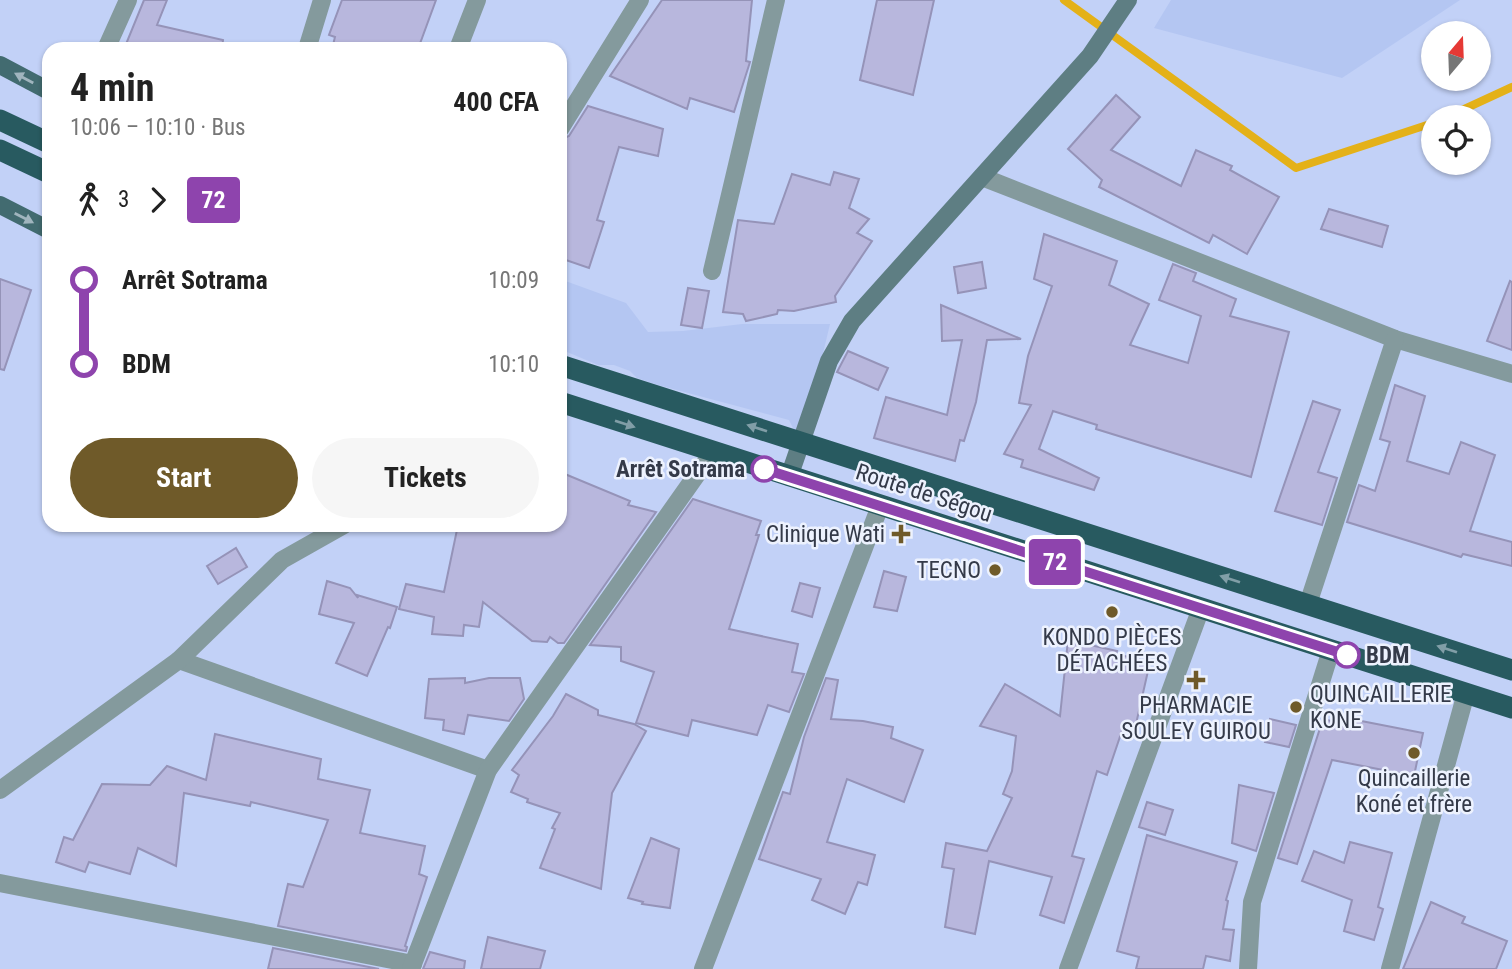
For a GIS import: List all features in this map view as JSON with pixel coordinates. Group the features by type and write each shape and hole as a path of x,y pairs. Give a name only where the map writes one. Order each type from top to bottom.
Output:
{"highway":[{"path":"0,120 42,140"},
{"path":"0,150 42,170"},
{"name":"Route de Ségou","path":"567,367 1512,670"},
{"name":"Route de Ségou","path":"567,404 1512,708"}],"main road":[{"path":"0,65 42,87"},
{"path":"0,205 42,226"}],"street":[{"path":"109,42 128,0"},
{"path":"309,42 322,0"},
{"path":"461,42 477,0"},
{"path":"567,118 640,0"},
{"path":"712,271 776,0"},
{"path":"789,477 829,361 852,321 1090,56 1128,0"},
{"path":"982,177 1395,339 1512,374"},
{"path":"1308,604 1395,339"},
{"path":"0,883 412,967 488,770 712,453"},
{"path":"703,969 880,506"},
{"path":"0,790 179,660 282,560 332,532"},
{"path":"1068,969 1202,608"},
{"path":"1248,969 1252,902 1331,650"},
{"path":"179,660 488,770"},
{"path":"1390,969 1466,693"}],"shaded area":[{"path":"1171,0 1460,0 1428,21 1421,21 1421,26 1342,78 1154,28"},
{"path":"567,282 626,303 648,332 742,324 830,324 819,370 796,434 789,420 658,385 637,378 630,371 614,365 598,365 567,352"}],"building":[{"path":"144,0 167,0 157,25 223,40 223,42 127,42"},
{"path":"342,0 436,0 421,42 334,42 335,37 329,35"},
{"path":"662,0 752,0 746,61 750,62 734,112 690,98 687,109 610,76"},
{"path":"877,0 934,0 913,95 860,80"},
{"path":"1116,95 1140,117 1111,150 1181,186 1196,150 1232,166 1230,170 1279,197 1247,254 1213,235 1209,243 1099,187 1102,180 1068,149"},
{"path":"588,106 663,129 658,156 619,147 597,220 604,222 589,268 567,260 569,136"},
{"path":"834,172 859,179 849,208 869,219 857,233 872,241 835,296 836,302 794,311 778,310 777,314 746,321 743,314 723,312 738,220 774,224 792,174 830,185"},
{"path":"1329,209 1388,226 1382,247 1321,229"},
{"path":"1044,234 1117,261 1109,285 1149,304 1130,345 1188,363 1201,316 1159,300 1173,264 1196,273 1193,281 1236,299 1230,316 1289,332 1251,477 1096,429 1097,425 1053,411 1039,449 1099,478 1094,490 1021,467 1023,460 1004,454 1031,405 1019,403 1028,356 1052,286 1034,279"},
{"path":"982,262 986,288 958,293 954,267"},
{"path":"0,279 31,290 4,370 0,369"},
{"path":"1510,281 1512,282 1512,350 1487,341"},
{"path":"688,288 709,291 702,328 681,325"},
{"path":"941,305 1021,339 987,340 976,402 964,441 960,440 955,461 874,438 886,397 947,415 962,340 942,341"},
{"path":"848,351 888,368 878,390 837,372"},
{"path":"1395,385 1425,396 1407,461 1449,474 1461,442 1495,455 1470,531 1512,542 1512,566 1463,554 1461,557 1347,522 1359,485 1375,491 1390,442 1380,439"},
{"path":"1313,401 1340,410 1318,472 1337,478 1322,525 1275,511"},
{"path":"567,475 630,501 628,505 656,512 564,643 558,643 550,637 547,642 532,641 483,602 479,627 464,625 463,636 432,634 434,617 399,609 406,584 444,592 457,532 567,532"},
{"path":"693,499 761,521 729,629 798,644 792,672 804,674 789,712 768,705 757,735 692,720 688,736 636,723 654,672 621,661 621,647 590,645"},
{"path":"236,548 247,567 218,584 207,566"},
{"path":"884,571 906,577 897,611 874,607"},
{"path":"327,581 350,588 358,598 357,595 397,607 367,676 336,663 354,623 319,614"},
{"path":"800,583 820,588 812,617 792,611"},
{"path":"1068,640 1150,662 1136,724 1125,722 1107,775 1097,771 1072,856 1084,859 1064,923 1040,915 1052,877 989,861 975,934 945,927 954,869 942,867 946,843 987,851 1012,798 1003,794 1012,771 1016,736 980,726 1005,684 1060,716"},
{"path":"465,678 465,683 489,678 520,678 524,699 509,721 468,715 464,734 443,730 444,720 425,718 429,679"},
{"path":"826,678 838,680 831,719 863,721 893,727 891,738 923,750 904,802 847,779 827,842 875,855 867,885 858,882 845,914 812,900 821,879 759,859 783,792 790,794 804,737"},
{"path":"566,694 598,710 598,715 634,724 646,731 612,793 601,889 540,868 555,829 552,828 560,813 527,802 528,799 511,792 519,775 512,770 553,716"},
{"path":"1270,719 1296,725 1289,747 1265,742"},
{"path":"1323,719 1355,727 1356,720 1423,733 1414,776 1332,760 1297,864 1278,858"},
{"path":"215,734 321,759 318,779 370,790 360,833 425,846 419,874 427,877 405,946 406,951 278,926 288,884 303,887 328,820 251,802 250,806 184,793 176,866 138,848 130,874 89,862 85,872 56,862 64,837 73,840 102,784 150,785 167,766 206,780"},
{"path":"1239,785 1274,793 1256,851 1232,843"},
{"path":"1147,802 1173,810 1165,835 1139,827"},
{"path":"1147,835 1237,862 1226,900 1223,929 1234,930 1230,961 1206,956 1203,969 1136,969 1139,957 1117,951"},
{"path":"651,838 679,849 670,908 642,904 643,902 628,898"},
{"path":"1350,842 1392,853 1378,907 1383,909 1374,940 1344,931 1352,900 1302,881 1314,851 1344,863"},
{"path":"1431,902 1465,917 1462,923 1507,941 1496,969 1403,969"},
{"path":"488,937 545,951 540,969 481,969"},
{"path":"273,948 379,969 268,969"},
{"path":"430,952 465,961 464,969 423,969"}],"waterway":[{"path":"1064,0 1296,168 1421,127"},
{"path":"1473,105 1512,87"}],"bus line":[{"name":"72","path":"764,469 1347,655"}],"place":[{"name":"Arrêt Sotrama","path":"764,469"},
{"name":"Clinique Wati","path":"901,534"},
{"name":"TECNO","path":"995,570"},
{"name":"KONDO PIÈCES DÉTACHÉES","path":"1112,612"},
{"name":"BDM","path":"1347,655"},
{"name":"PHARMACIE SOULEY GUIROU","path":"1196,680"},
{"name":"QUINCAILLERIE KONE","path":"1296,707"},
{"name":"Quincaillerie Koné et frère","path":"1414,753"}]}
